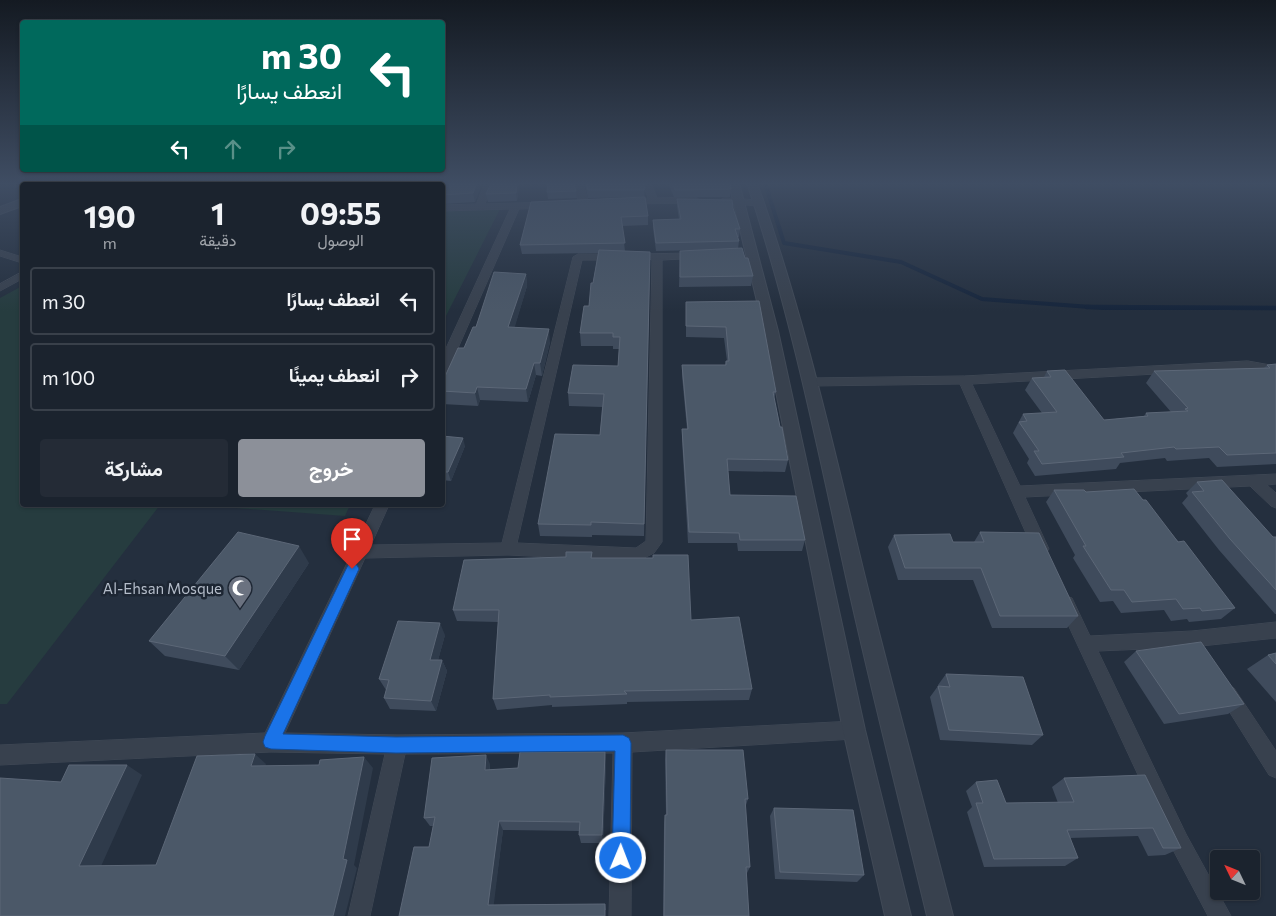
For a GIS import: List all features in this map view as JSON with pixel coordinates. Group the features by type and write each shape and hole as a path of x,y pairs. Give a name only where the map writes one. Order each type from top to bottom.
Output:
{"street":[{"path":"445,364 507,226"},
{"path":"744,226 748,254 772,331 854,730 898,916"},
{"path":"765,226 810,382 839,498 862,605 940,916"},
{"path":"0,253 20,259"},
{"path":"640,257 705,256"},
{"path":"508,549 578,257 622,257"},
{"path":"360,552 508,549 638,554 649,549 654,542 657,257"},
{"path":"0,288 20,276"},
{"path":"810,382 964,380 1248,365 1276,370"},
{"path":"964,380 1048,563"},
{"path":"1015,492 1276,479"},
{"path":"1254,481 1276,502"},
{"path":"271,742 381,507"},
{"path":"1060,590 1179,842 1220,916"},
{"path":"1085,644 1192,639 1276,630"},
{"path":"1192,639 1202,655"},
{"path":"1218,679 1276,768"},
{"path":"0,755 271,742 396,745 623,743 854,730"},
{"path":"620,916 623,743"},
{"path":"359,916 396,745"}],"green space":[{"path":"445,226 492,226 445,318"},
{"path":"20,287 20,507 158,507 7,704 0,704 0,298"},
{"path":"222,507 349,507 345,516"}],"building":[{"path":"525,226 622,226 625,243 520,245"},
{"path":"654,226 739,226 740,229 735,229 739,241 656,243"},
{"path":"742,248 745,258 748,258 753,276 680,277 680,251"},
{"path":"599,250 650,252 644,524 591,522 591,525 538,524 555,434 600,435 604,394 568,393 573,365 618,366 620,337 613,337 613,333 580,333 584,306 589,306 591,283 593,283"},
{"path":"494,272 526,274 508,327 549,329 540,363 534,363 526,389 477,387 475,393 445,391 445,376 458,348 464,348 473,327 476,327"},
{"path":"759,301 776,392 773,392 788,460 727,459 730,495 796,496 805,540 740,540 739,533 689,532 682,429 688,429 682,365 726,365 726,361 729,361 726,327 686,326 686,302"},
{"path":"1276,364 1276,453 1227,455 1219,447 1176,449 1174,447 1121,453 1124,457 1042,464 1034,451 1039,451 1019,422 1027,421 1023,414 1057,412 1032,378 1051,377 1047,371 1065,370 1104,420 1148,416 1146,413 1188,411 1185,409 1188,408 1154,371 1270,368 1267,365"},
{"path":"445,436 463,438 448,472 445,472"},
{"path":"1222,480 1273,537 1276,537 1276,590 1230,539 1192,492 1204,491 1197,482"},
{"path":"1134,489 1143,500 1146,500 1178,542 1184,541 1235,608 1202,611 1200,608 1183,609 1176,599 1132,602 1124,590 1111,590 1083,546 1086,546 1054,490 1084,490 1086,492"},
{"path":"238,532 299,546 225,656 149,641"},
{"path":"980,532 1039,533 1078,616 1000,616 981,568 905,568 894,535 950,534 953,542 984,542"},
{"path":"566,552 592,552 591,558 653,558 653,555 688,555 691,620 739,617 752,689 624,691 627,694 550,697 550,695 493,699 499,610 453,610 464,560 566,557"},
{"path":"398,621 440,623 430,660 442,660 431,701 384,698 389,680 379,679"},
{"path":"1201,642 1244,704 1179,714 1136,651"},
{"path":"1276,653 1276,664 1268,655"},
{"path":"946,674 1023,677 1043,735 949,730 938,686 950,687"},
{"path":"666,750 743,750 748,799 745,799 750,867 746,867 749,916 664,916 665,815 667,815"},
{"path":"520,752 605,752 602,835 579,835 580,822 499,821 488,905 605,904 605,916 399,916 414,847 429,847 435,817 424,818 432,758 486,755 485,770 518,768"},
{"path":"255,754 251,766 319,765 320,760 364,757 343,859 347,860 333,916 0,916 0,778 61,782 69,765 127,765 79,866 156,865 197,756"},
{"path":"1145,775 1181,848 1163,848 1153,828 1067,830 1078,858 994,859 976,803 983,803 976,782 997,780 1006,803 1074,802 1064,778"},
{"path":"774,808 853,810 864,875 780,872"}],"waterway":[{"path":"779,226 784,243 901,262 982,299 1091,307"},
{"path":"1091,307 1276,308 1104,308 1091,307"}],"place":[{"name":"Al-Ehsan Mosque","path":"240,609"}],"route":[{"path":"352,569 271,742 396,745 623,743 621,858"}]}
